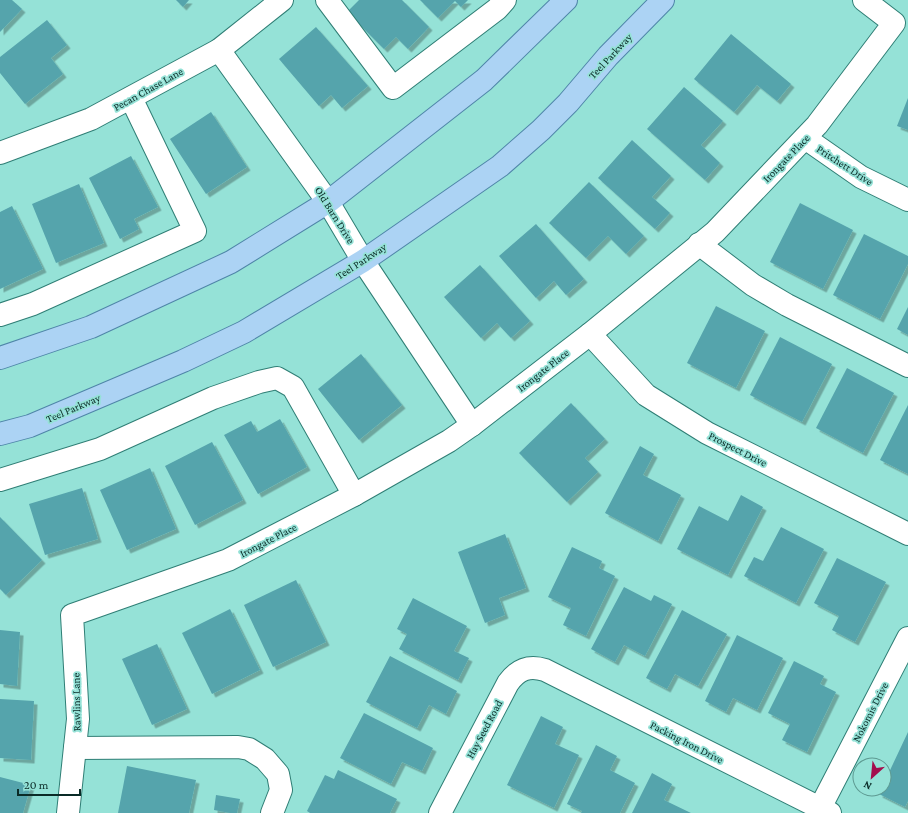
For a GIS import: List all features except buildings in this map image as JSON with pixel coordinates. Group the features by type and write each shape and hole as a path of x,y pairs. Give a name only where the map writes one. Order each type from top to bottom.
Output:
{"main road":[{"path":"0,358 91,327 231,262 328,202 484,80 566,0"},
{"name":"Teel Parkway","path":"0,434 30,426 190,358 244,332 363,261 500,166 568,103 608,56 663,0"}],"street":[{"name":"Pecan Chase Lane","path":"0,153 91,120 219,50 282,0"},
{"path":"327,0 393,88 497,9 505,0"},
{"name":"Irongate Place","path":"72,615 228,560 354,495 449,441 590,334 715,232 818,125 894,23 864,0"},
{"name":"Old Barn Drive","path":"219,50 328,202 363,261 472,425"},
{"path":"0,315 33,304 195,231 131,98"},
{"name":"Pritchett Drive","path":"805,138 861,177 908,200"},
{"path":"699,244 753,285 780,301 908,366"},
{"name":"Prospect Drive","path":"590,334 646,395 652,399 707,433 908,534"},
{"path":"0,480 100,449 213,398 259,382 278,378 293,387 354,495"},
{"name":"Rawlins Lane","path":"68,813 78,719 72,615"},
{"name":"Nokomis Drive","path":"825,811 908,638"},
{"name":"Hay Seed Road","path":"440,813 512,677 517,672 524,669 537,668 545,670"},
{"name":"Packing Iron Drive","path":"545,670 825,811"},
{"path":"75,748 238,746 249,749 265,760 278,774 281,790 272,813"}]}
